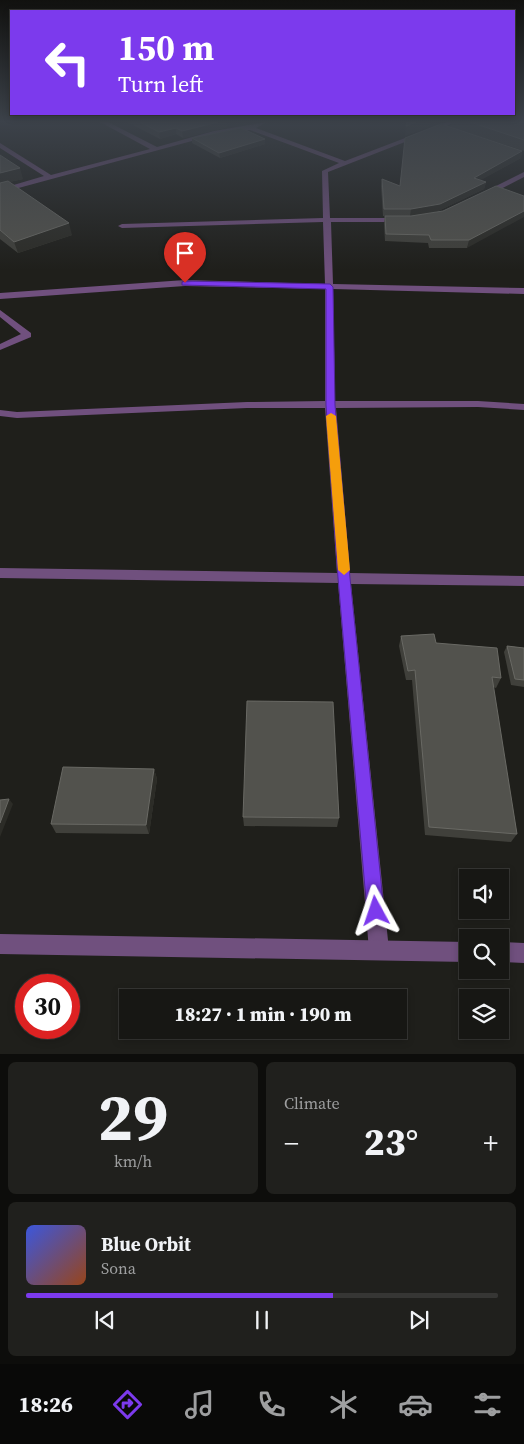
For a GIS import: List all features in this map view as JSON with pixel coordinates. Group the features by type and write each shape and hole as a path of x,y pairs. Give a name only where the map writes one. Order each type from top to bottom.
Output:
{"street":[{"path":"40,171 50,178"},
{"path":"0,191 75,171"},
{"path":"325,171 330,287 330,405 344,578 379,950"},
{"path":"474,199 524,174"},
{"path":"122,226 327,220 410,220"},
{"path":"0,296 185,283 524,291"},
{"path":"0,313 28,335 0,347"},
{"path":"0,413 17,415 247,406 330,405 478,404 524,407"},
{"path":"0,573 524,581"},
{"path":"0,944 459,952"},
{"path":"509,952 524,953"}],"building":[{"path":"402,171 486,171 474,178 486,182 440,204 411,209 384,209 382,179 400,186"},
{"path":"8,181 69,223 14,242 0,230 0,183"},
{"path":"496,186 524,196 524,211 469,240 431,240 429,235 386,234 385,216 411,216 443,211"},
{"path":"434,634 436,643 497,648 501,678 492,677 517,834 429,827 415,670 408,671 401,636"},
{"path":"507,646 524,648 524,680 515,679"},
{"path":"247,701 333,702 339,818 243,817"},
{"path":"63,767 154,769 146,825 51,824"},
{"path":"9,799 0,823 0,800"}],"slow traffic":[{"path":"331,416 344,570"}],"route":[{"path":"185,283 330,287 330,405 344,578 376,911"}]}
